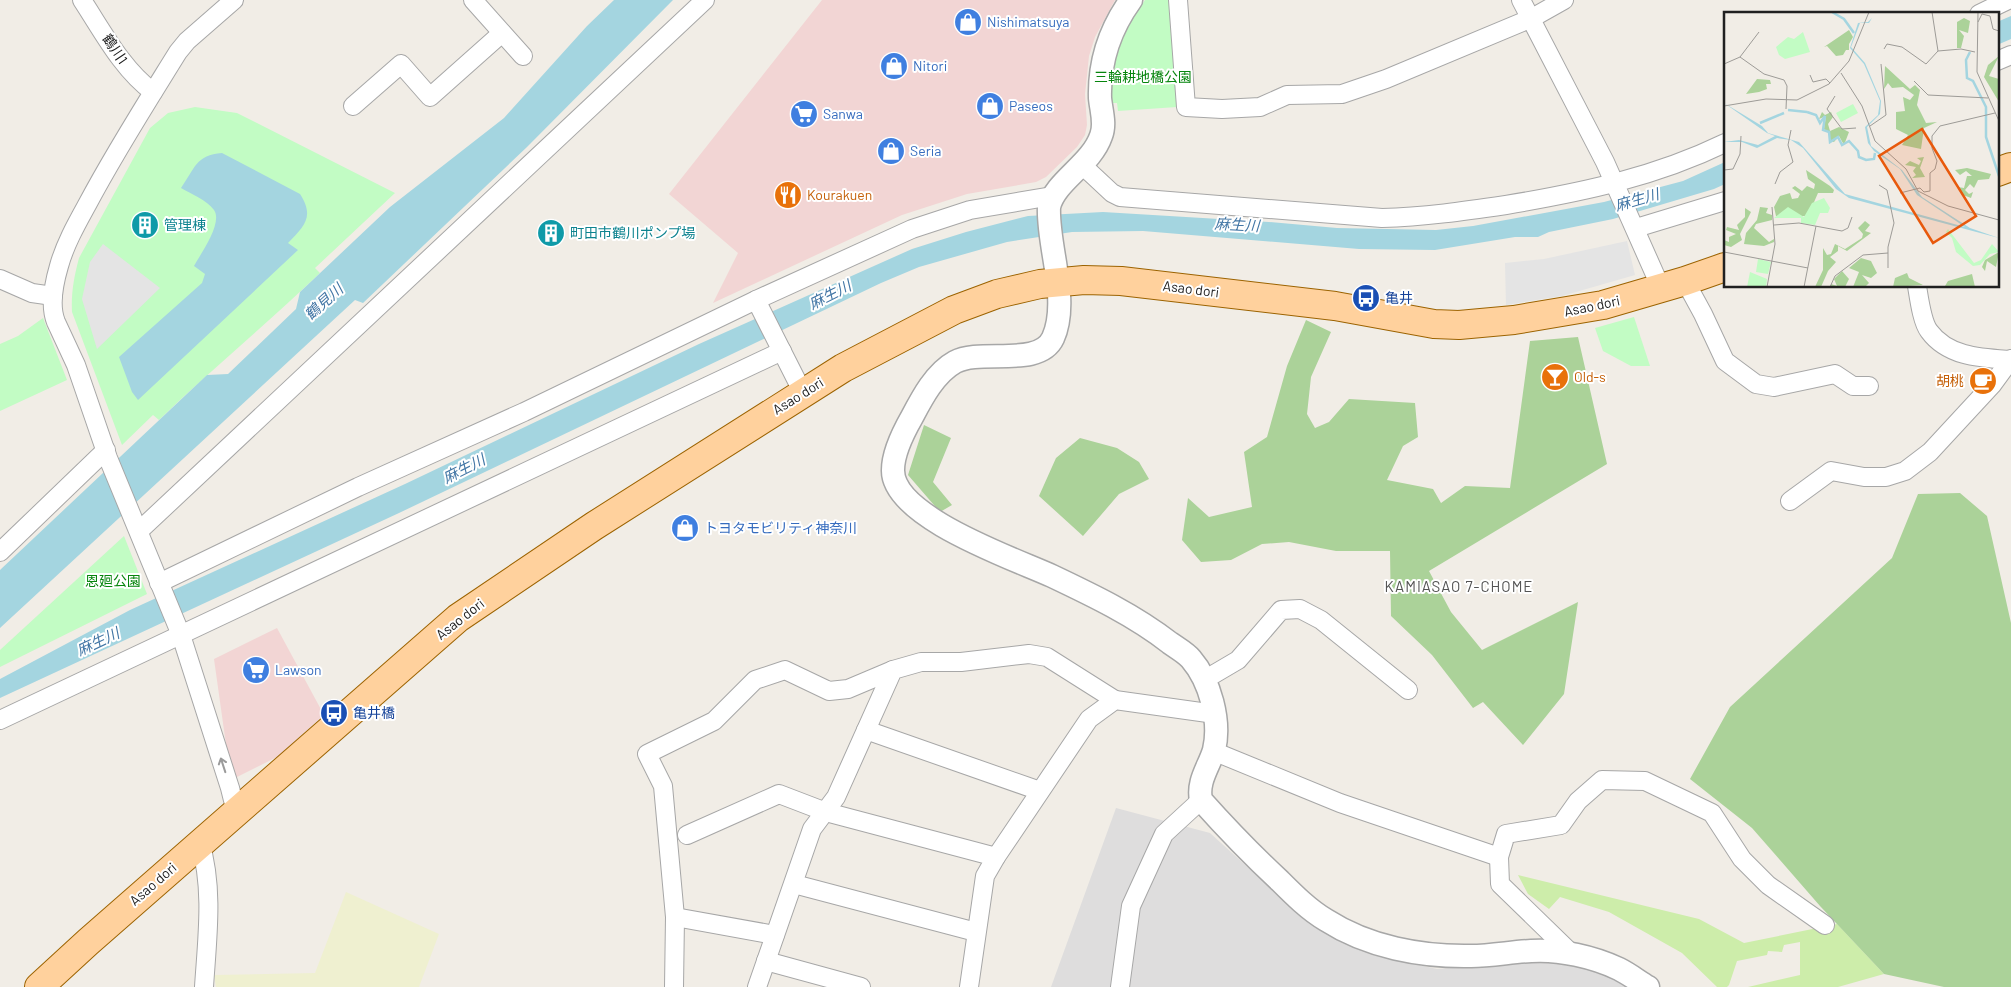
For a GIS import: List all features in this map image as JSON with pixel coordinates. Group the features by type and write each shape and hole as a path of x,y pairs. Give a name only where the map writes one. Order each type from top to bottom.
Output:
{"main road":[{"path":"1998,172 2011,167"},
{"name":"Asao dori","path":"39,987 200,843 458,618 594,526 851,363 954,310 1006,292 1057,282 1121,281 1335,306 1434,324 1459,325 1514,320 1603,305 1673,285 1724,267"}],"street":[{"name":"鶴川1","path":"82,0 136,78 153,92"},
{"path":"234,0 187,41 153,92 103,175 71,235 59,265 53,296 54,317 76,365 107,454 179,632 230,788 236,812"},
{"path":"473,0 523,56"},
{"path":"138,528 705,0"},
{"path":"1131,0 1118,19 1104,58 1100,96 1103,123 1102,134 1097,146 1082,166 1051,198 1049,212 1057,282 1057,323 1052,338 1046,348 1036,353 974,356 954,362 938,375 920,402 902,436 893,470 896,487 906,499 947,530 1050,575 1111,605 1159,634 1191,658 1204,680 1215,714 1217,735 1214,751 1199,790 1201,800 1299,900 1325,920 1363,940 1434,956 1472,956 1533,951 1558,952 1597,960 1620,969 1648,987"},
{"path":"1178,0 1186,107 1222,109 1260,107 1287,95 1342,94 1386,79 1532,18 1564,0"},
{"path":"1521,0 1532,18 1617,187 1634,225 1725,362 1756,384 1774,387 1835,374 1853,386 1869,386"},
{"path":"1983,12 2008,0"},
{"path":"353,106 401,64 430,97 502,32"},
{"path":"1998,61 2011,56"},
{"path":"1082,166 1112,193 1120,197 1382,218 1463,211 1617,187 1680,163 1724,143"},
{"path":"160,586 358,487 759,305 912,229 970,210 1051,198"},
{"path":"1634,225 1724,201"},
{"path":"0,279 32,293 53,296"},
{"path":"1918,288 1928,330 1942,343 1971,357 2010,360"},
{"path":"759,305 803,393"},
{"path":"0,720 179,632 779,345"},
{"path":"1790,501 1831,471 1864,477 1886,477 1905,471 1930,452 1992,384 2010,360"},
{"path":"0,552 107,454"},
{"path":"1204,680 1238,660 1281,610 1300,609 1321,620 1408,690"},
{"path":"674,987 675,917 663,786 647,754 714,721 756,680 785,670 829,691 848,689 893,670 921,662 961,662 1029,654 1047,657 1115,700 1215,714"},
{"path":"757,987 812,829 836,797 893,670"},
{"path":"969,987 985,876 996,856 1089,720 1115,700"},
{"path":"866,730 1040,791"},
{"path":"1214,751 1340,803 1499,857"},
{"path":"1574,956 1500,884 1499,857 1506,834 1562,825 1578,801 1602,780 1645,781 1712,813 1742,858 1768,885 1825,925"},
{"path":"687,835 779,794 826,812 996,856"},
{"path":"1120,987 1130,906 1164,834 1201,800"},
{"path":"200,843 205,860 208,894 204,987"},
{"path":"794,884 976,932"},
{"path":"675,917 775,935"},
{"path":"766,961 861,987"}],"shaded area":[{"path":"822,0 1115,0 1095,37 1089,56 1085,94 1087,125 1085,135 1077,147 1046,177 1036,182 967,194 902,215 713,303 738,253 669,194"},
{"path":"1627,241 1635,275 1562,296 1506,305 1505,263 1544,259"},
{"path":"103,244 160,288 97,349 82,299 90,262"},
{"path":"277,628 324,715 277,757 231,780 214,659"},
{"path":"1116,808 1210,833 1284,900 1327,933 1374,955 1437,969 1547,961 1601,970 1638,987 1051,987"}],"green space":[{"name":"三輪耕地橋公園","path":"1145,0 1170,0 1177,107 1118,111 1117,103 1112,103 1115,61 1124,36"},
{"path":"195,107 237,113 395,193 315,268 320,273 300,292 159,420 153,415 122,445 72,312 72,292 79,258 150,128 168,113"},
{"path":"1634,317 1650,366 1631,366 1603,351 1595,328"},
{"path":"43,318 67,380 0,411 0,344 18,336"},
{"path":"1306,320 1331,332 1311,377 1307,414 1315,428 1329,422 1349,399 1415,403 1418,437 1403,446 1387,480 1433,489 1441,503 1465,486 1510,488 1530,341 1578,337 1607,464 1429,571 1451,612 1482,650 1578,602 1564,694 1523,745 1483,702 1473,708 1432,655 1391,616 1390,551 1336,551 1289,542 1262,544 1231,560 1201,562 1182,540 1188,498 1209,517 1252,507 1244,452 1267,437 1287,366"},
{"path":"924,425 951,438 933,482 952,505 940,512 908,475"},
{"path":"1080,438 1117,448 1139,462 1149,479 1119,494 1083,536 1039,496 1056,458"},
{"path":"1960,493 1987,516 2011,623 2011,987 1944,987 1884,974 1820,906 1752,828 1690,779 1730,707 1892,558 1918,494"},
{"name":"恩廻公園","path":"124,536 147,594 0,667 0,650"},
{"path":"1518,875 1699,919 1744,943 1837,924 1884,974 1838,987 1748,987 1800,975 1800,942 1784,945 1782,952 1768,951 1767,955 1737,961 1729,985 1727,987 1717,987 1682,953 1609,912 1560,897 1549,909 1528,894"},
{"path":"346,892 439,934 419,987 216,987 214,975 315,973"}],"water":[{"name":"鶴見川","path":"614,0 673,0 527,147 363,303 355,300 0,628 0,570 207,375 228,374 296,309 300,292 390,207 504,118 587,26"},
{"path":"2011,16 2011,39 1998,45 1998,22"},
{"path":"222,153 300,194 307,209 306,221 288,243 298,250 138,400 132,392 119,357 202,283 205,274 194,266 210,238 216,222 216,216 214,210 207,203 181,188 201,160 213,154"},
{"name":"麻生川","path":"1724,162 1724,184 1714,189 1613,219 1549,232 1538,237 1515,237 1435,250 1359,249 1143,231 1072,232 1007,242 919,267 881,283 399,513 0,698 0,679 130,610 405,484 699,344 912,249 966,232 1028,216 1103,212 1337,228 1436,230 1473,226 1604,202 1683,181"}],"place":[{"name":"Nishimatsuya","path":"968,22"},
{"name":"Nitori","path":"894,66"},
{"name":"Paseos","path":"990,106"},
{"name":"Sanwa","path":"804,114"},
{"name":"Seria","path":"891,151"},
{"name":"Kourakuen","path":"788,195"},
{"name":"管理棟","path":"145,225"},
{"name":"町田市鶴川ポンプ場","path":"551,233"},
{"name":"亀井","path":"1366,298"},
{"name":"Old-s","path":"1555,377"},
{"name":"胡桃","path":"1983,381"},
{"name":"トヨタモビリティ神奈川","path":"685,528"},
{"name":"Lawson","path":"256,670"},
{"name":"亀井橋","path":"334,713"}],"district":[{"name":"KAMIASAO 7-CHOME","path":"1459,587"}]}
